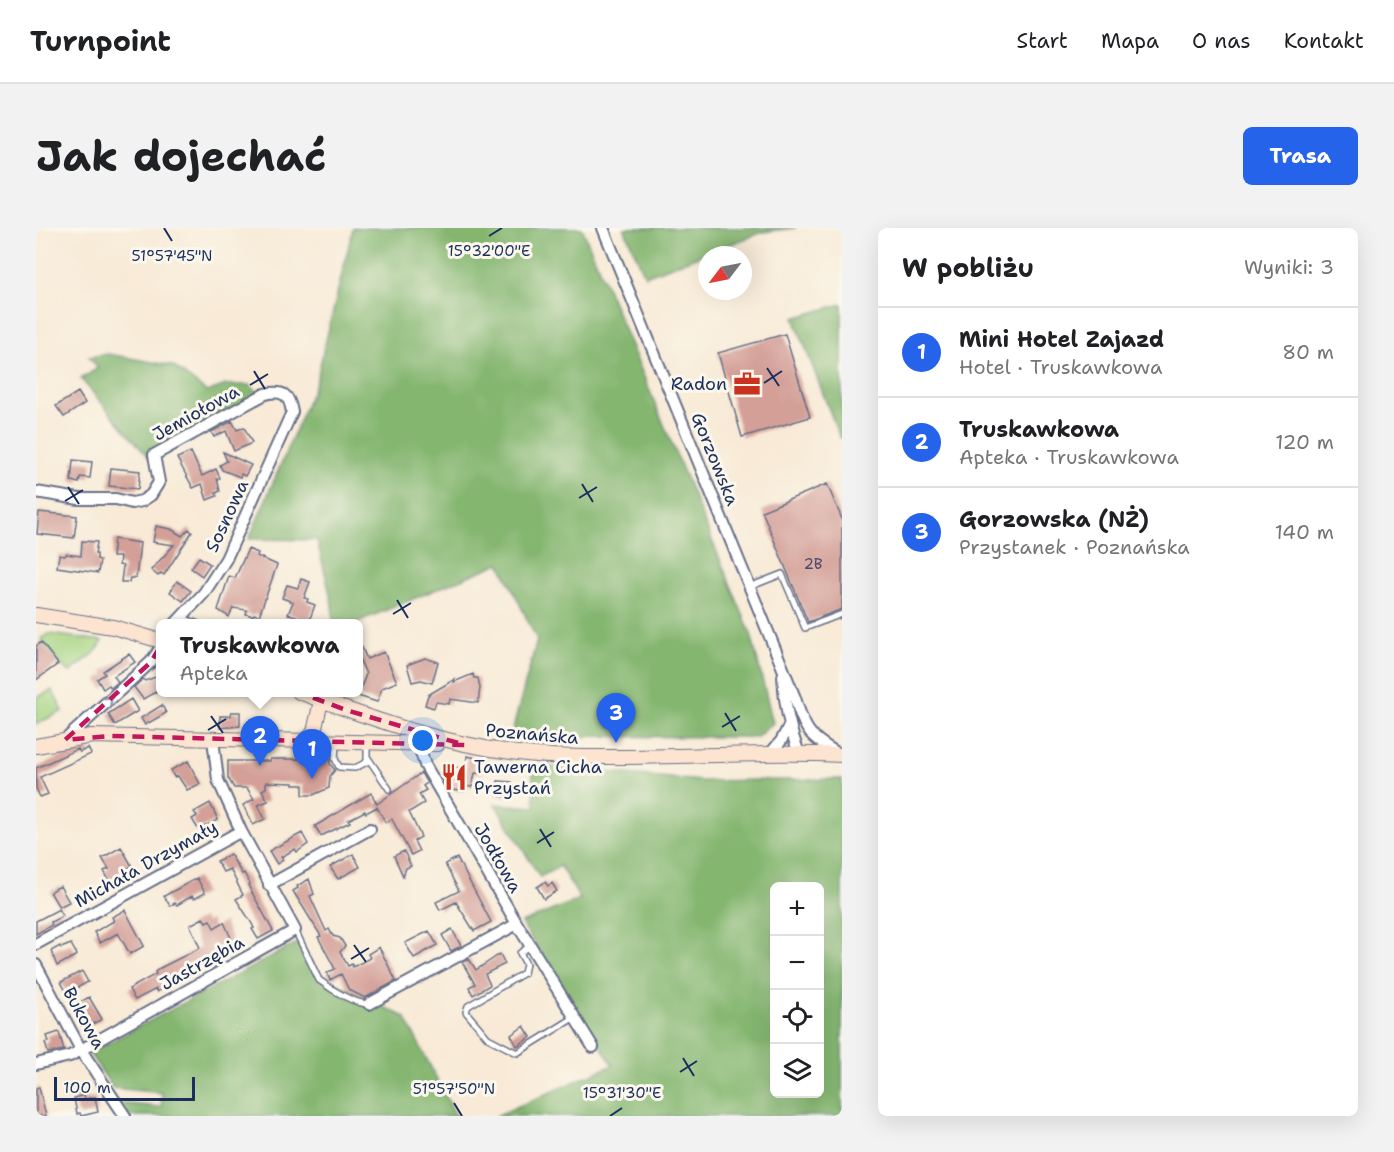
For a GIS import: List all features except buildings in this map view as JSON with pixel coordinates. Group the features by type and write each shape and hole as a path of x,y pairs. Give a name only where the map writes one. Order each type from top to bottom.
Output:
{"street":[{"name":"Gorzowska","path":"603,228 803,723 812,736 841,755"},
{"name":"Jemiołowa","path":"36,492 53,497 132,503 142,501 151,495 159,482 154,455 265,394 276,392 285,395 290,401 292,412"},
{"name":"Sosnowa","path":"179,619 204,593 226,559 292,412"},
{"path":"36,615 113,627 156,640"},
{"path":"65,740 151,662 156,654"},
{"name":"Gorzowska","path":"782,668 784,701 789,726 800,754"},
{"name":"Poznańska","path":"310,697 394,726 465,745 505,752 556,757 841,755"},
{"path":"305,742 314,732 321,701"},
{"name":"Gorzowska","path":"800,754 803,723"},
{"path":"770,754 781,741 789,726"},
{"path":"36,746 92,736 465,745"},
{"path":"213,739 218,780 241,831 295,930"},
{"name":"Jodłowa","path":"418,743 425,765 530,946 593,1047"},
{"path":"269,885 370,829"},
{"name":"Michała Drzymały","path":"36,944 241,831"},
{"path":"369,1004 517,924"},
{"name":"Jastrzębia","path":"36,1064 69,1056 81,1050 295,930"},
{"name":"Bukowa","path":"36,965 81,1050 125,1116"}],"lane":[{"path":"749,587 782,574 805,628 842,614"},
{"path":"336,742 335,759 341,768 360,766 367,762 367,743"},
{"path":"368,757 388,789"},
{"path":"295,930 319,980 362,1004 369,1004"},
{"path":"530,946 520,953 526,964 524,973 468,1006 466,1012 488,1038 517,1053 575,1017"}],"highlighted area":[{"path":"163,642 346,710 465,745 110,736 65,740 151,662"}],"green space":[{"path":"353,228 582,228 751,634 773,723 757,737 511,736 537,640 500,563 363,620 334,619 331,598 317,540 249,539 316,382"},
{"path":"624,228 796,228 763,232 725,246 698,246 698,256 645,276"},
{"path":"842,304 842,437 840,438 794,318"},
{"path":"108,354 173,366 207,392 226,385 250,385 260,396 150,459 81,379 98,368 89,357"},
{"path":"48,634 102,641 93,654 70,672 61,665 41,639"},
{"path":"52,690 63,711 36,724 36,698"},
{"path":"532,765 702,781 842,779 842,1116 496,1116 613,1065 521,923 580,899 560,866 540,877 495,804 535,807"},
{"path":"299,942 321,977 405,1017 456,1116 125,1116 117,1103 161,1107 162,1093 113,1088 89,1053"}],"place":[{"name":"Radon","path":"747,384"},
{"name":"Gorzowska (NŻ)","path":"616,743"},
{"name":"Truskawkowa","path":"260,766"},
{"name":"Tawerna Cicha Przystań","path":"454,777"},
{"name":"Mini Hotel Zajazd","path":"312,779"}]}
